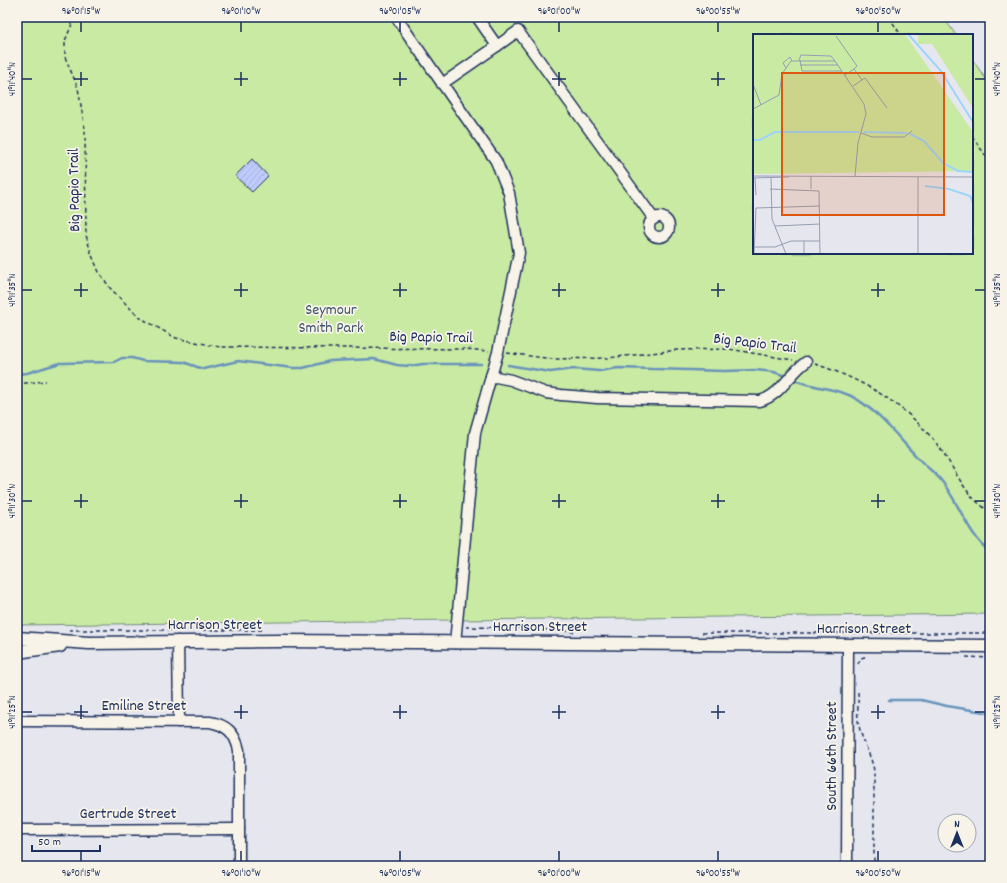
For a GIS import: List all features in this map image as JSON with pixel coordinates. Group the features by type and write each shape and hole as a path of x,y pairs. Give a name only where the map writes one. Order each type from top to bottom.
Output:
{"main road":[{"name":"Harrison Street","path":"17,638 89,643 178,641 990,646"},
{"name":"Harrison Street","path":"17,652 89,643"}],"street":[{"path":"396,17 496,161 509,193 519,253 498,352 475,433 455,643"},
{"path":"477,17 497,46"},
{"path":"442,84 518,31 654,219"},
{"path":"491,376 511,380 546,393 561,395 597,398 760,400 769,398 806,362"},
{"path":"178,641 179,722"},
{"name":"South 66th Street","path":"847,866 848,646"},
{"name":"Emiline Street","path":"17,721 210,722 222,725 229,729 237,741 239,767 239,866"},
{"name":"Gertrude Street","path":"17,830 239,829"}],"path":[{"name":"Big Papio Trail","path":"75,17 65,41 65,57 78,88 86,129 86,235 91,253 99,272 114,293 139,317 176,338 220,347 464,349 553,359 608,358 677,350 729,349 806,362 858,380 895,402 916,421 936,443 973,498 990,513"},
{"path":"889,17 900,34"},
{"path":"973,137 990,162"},
{"path":"17,384 46,381"},
{"path":"456,628 528,628 579,632"},
{"path":"63,630 269,630"},
{"path":"696,633 990,633"},
{"path":"857,670 859,661 868,656"},
{"path":"960,657 990,658"},
{"path":"858,692 858,720 874,770 874,866"}],"green space":[{"name":"Seymour Smith Park","path":"17,17 943,17 955,34 753,34 753,254 973,254 973,60 990,85 990,614 17,625"}],"building":[{"path":"252,159 268,176 252,192 235,176"}],"waterway":[{"path":"17,374 27,373 60,363 114,362 122,358 132,358 143,361 183,362 203,369 238,361 293,368 303,368 330,361 374,359 397,365 409,366 423,364 481,364"},
{"path":"508,365 550,372 574,369 599,371 618,368 725,371 756,370 774,372 788,377"},
{"path":"792,379 844,393 861,402 870,409 888,425 922,463 940,479 953,497 975,536 990,552"},
{"path":"889,700 921,700 990,713"}]}
